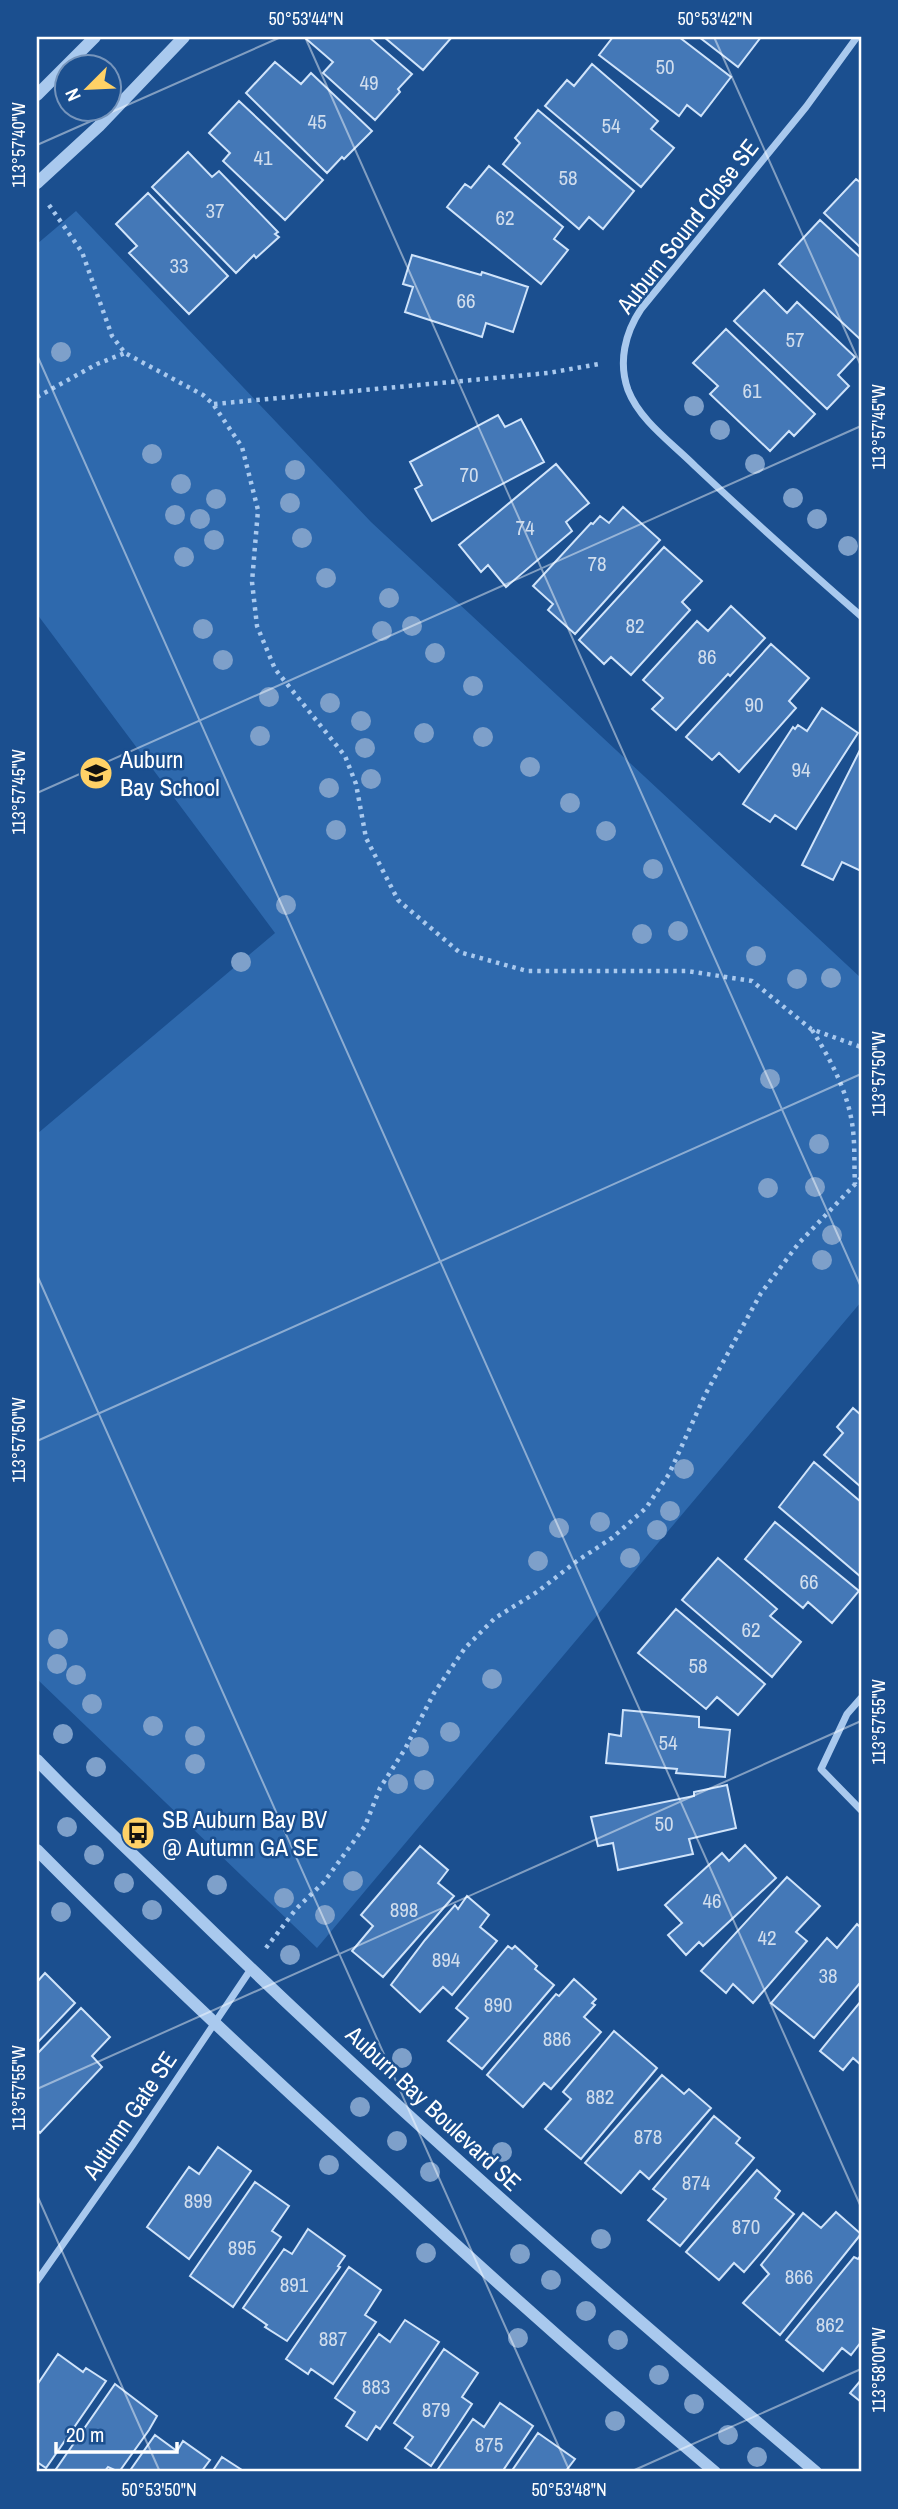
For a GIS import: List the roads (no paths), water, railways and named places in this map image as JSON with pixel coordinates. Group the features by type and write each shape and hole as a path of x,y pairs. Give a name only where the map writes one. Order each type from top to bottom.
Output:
{"street":[{"path":"37,94 95,37"},
{"path":"37,183 99,126 184,37"},
{"name":"Auburn Sound Close SE","path":"857,37 806,107 641,309 628,333 623,359 627,388 642,414 764,531 861,616"},
{"path":"861,1698 847,1714 821,1769 861,1810"},
{"name":"Auburn Bay Boulevard SE","path":"37,1760 251,1969 477,2178 816,2472"},
{"path":"37,1850 215,2022 501,2286 715,2472"},
{"name":"Autumn Gate SE","path":"37,2281 251,1969"}],"place":[{"name":"Auburn Bay School","path":"96,773"},
{"name":"SB Auburn Bay BV @ Autumn GA SE","path":"138,1833"}]}
